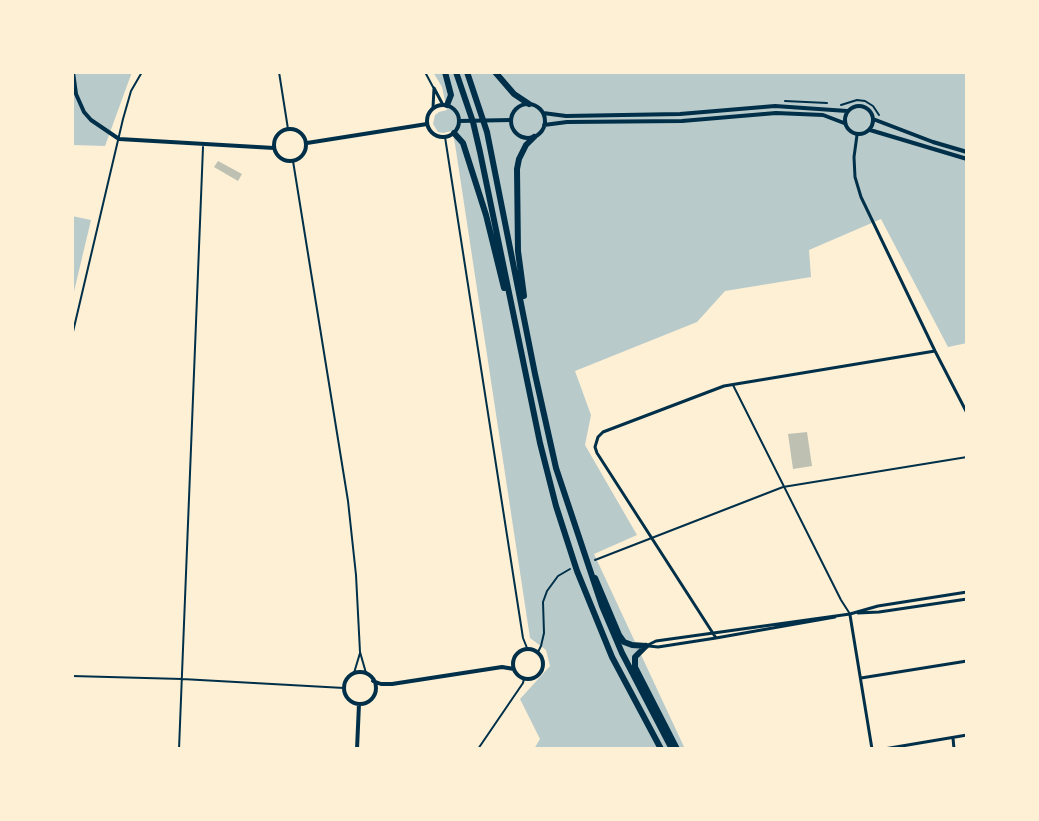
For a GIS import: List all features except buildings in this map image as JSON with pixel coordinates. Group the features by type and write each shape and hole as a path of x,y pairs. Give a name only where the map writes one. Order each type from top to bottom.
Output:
{"highway":[{"path":"445,72 451,95 445,105"},
{"path":"456,72 476,133 540,443 574,568 612,657 661,749"},
{"path":"467,72 487,132 556,468 602,606 622,653 675,749"},
{"path":"495,72 514,94 529,104"},
{"path":"454,133 463,143 486,215 514,323"},
{"path":"524,316 525,300 518,251 517,169 526,145 534,137"},
{"path":"586,562 619,635 624,642 646,646"},
{"path":"646,646 635,657 635,667 675,749"}],"street":[{"path":"73,72 76,94 84,112 119,139 274,148"},
{"path":"434,88 445,105 455,110 459,121 454,133 445,137 434,135 427,124 433,108 434,88"},
{"path":"529,104 543,113 544,125 539,134 524,137 515,132 511,120 516,109 529,104"},
{"path":"433,108 445,105"},
{"path":"543,113 566,116 680,114 775,106 847,111 854,106 863,106 870,111 873,119 870,130 857,135 849,131 844,123 823,115 776,113 682,121 544,125"},
{"path":"844,123 847,111"},
{"path":"873,119 967,152"},
{"path":"459,121 511,120"},
{"path":"307,143 427,124"},
{"path":"288,129 300,132 307,143 303,155 293,161 281,158 274,148 277,135 288,129"},
{"path":"870,130 967,159"},
{"path":"857,135 855,177 861,197 967,413"},
{"path":"716,638 597,453 596,441 603,432 733,384 935,351"},
{"path":"646,646 658,647 808,623 878,606 967,592"},
{"path":"646,646 656,641 712,632 967,599"},
{"path":"850,614 872,749"},
{"path":"502,667 527,648 542,656 543,668 536,677 524,678 518,676 513,659"},
{"path":"861,678 967,661"},
{"path":"373,681 392,684 502,667 514,669"},
{"path":"374,694 375,686 366,673 354,673 345,682 348,699 359,704 392,684"},
{"path":"357,749 359,704"},
{"path":"884,749 967,735"},
{"path":"953,738 954,749"}],"lane":[{"path":"72,336 131,91 142,72"},
{"path":"279,72 288,129"},
{"path":"425,72 434,88"},
{"path":"445,137 527,648"},
{"path":"179,749 203,144"},
{"path":"293,161 348,501 360,652 366,673"},
{"path":"733,384 850,614"},
{"path":"595,560 783,487 967,457"},
{"path":"538,652 544,633 543,602 547,591 558,576 574,568"},
{"path":"354,673 360,652"},
{"path":"72,676 344,688"},
{"path":"478,749 524,678"}],"shaded area":[{"path":"72,72 132,72 105,146 72,145"},
{"path":"433,72 967,72 967,343 948,347 881,219 809,250 811,277 725,291 697,322 575,371 591,415 585,445 637,535 594,554 685,749 534,749 540,739 520,699 550,666 546,650 530,638 455,144 452,131 438,132 433,124 435,115 447,110 442,87"},
{"path":"72,216 91,220 72,300"}]}
